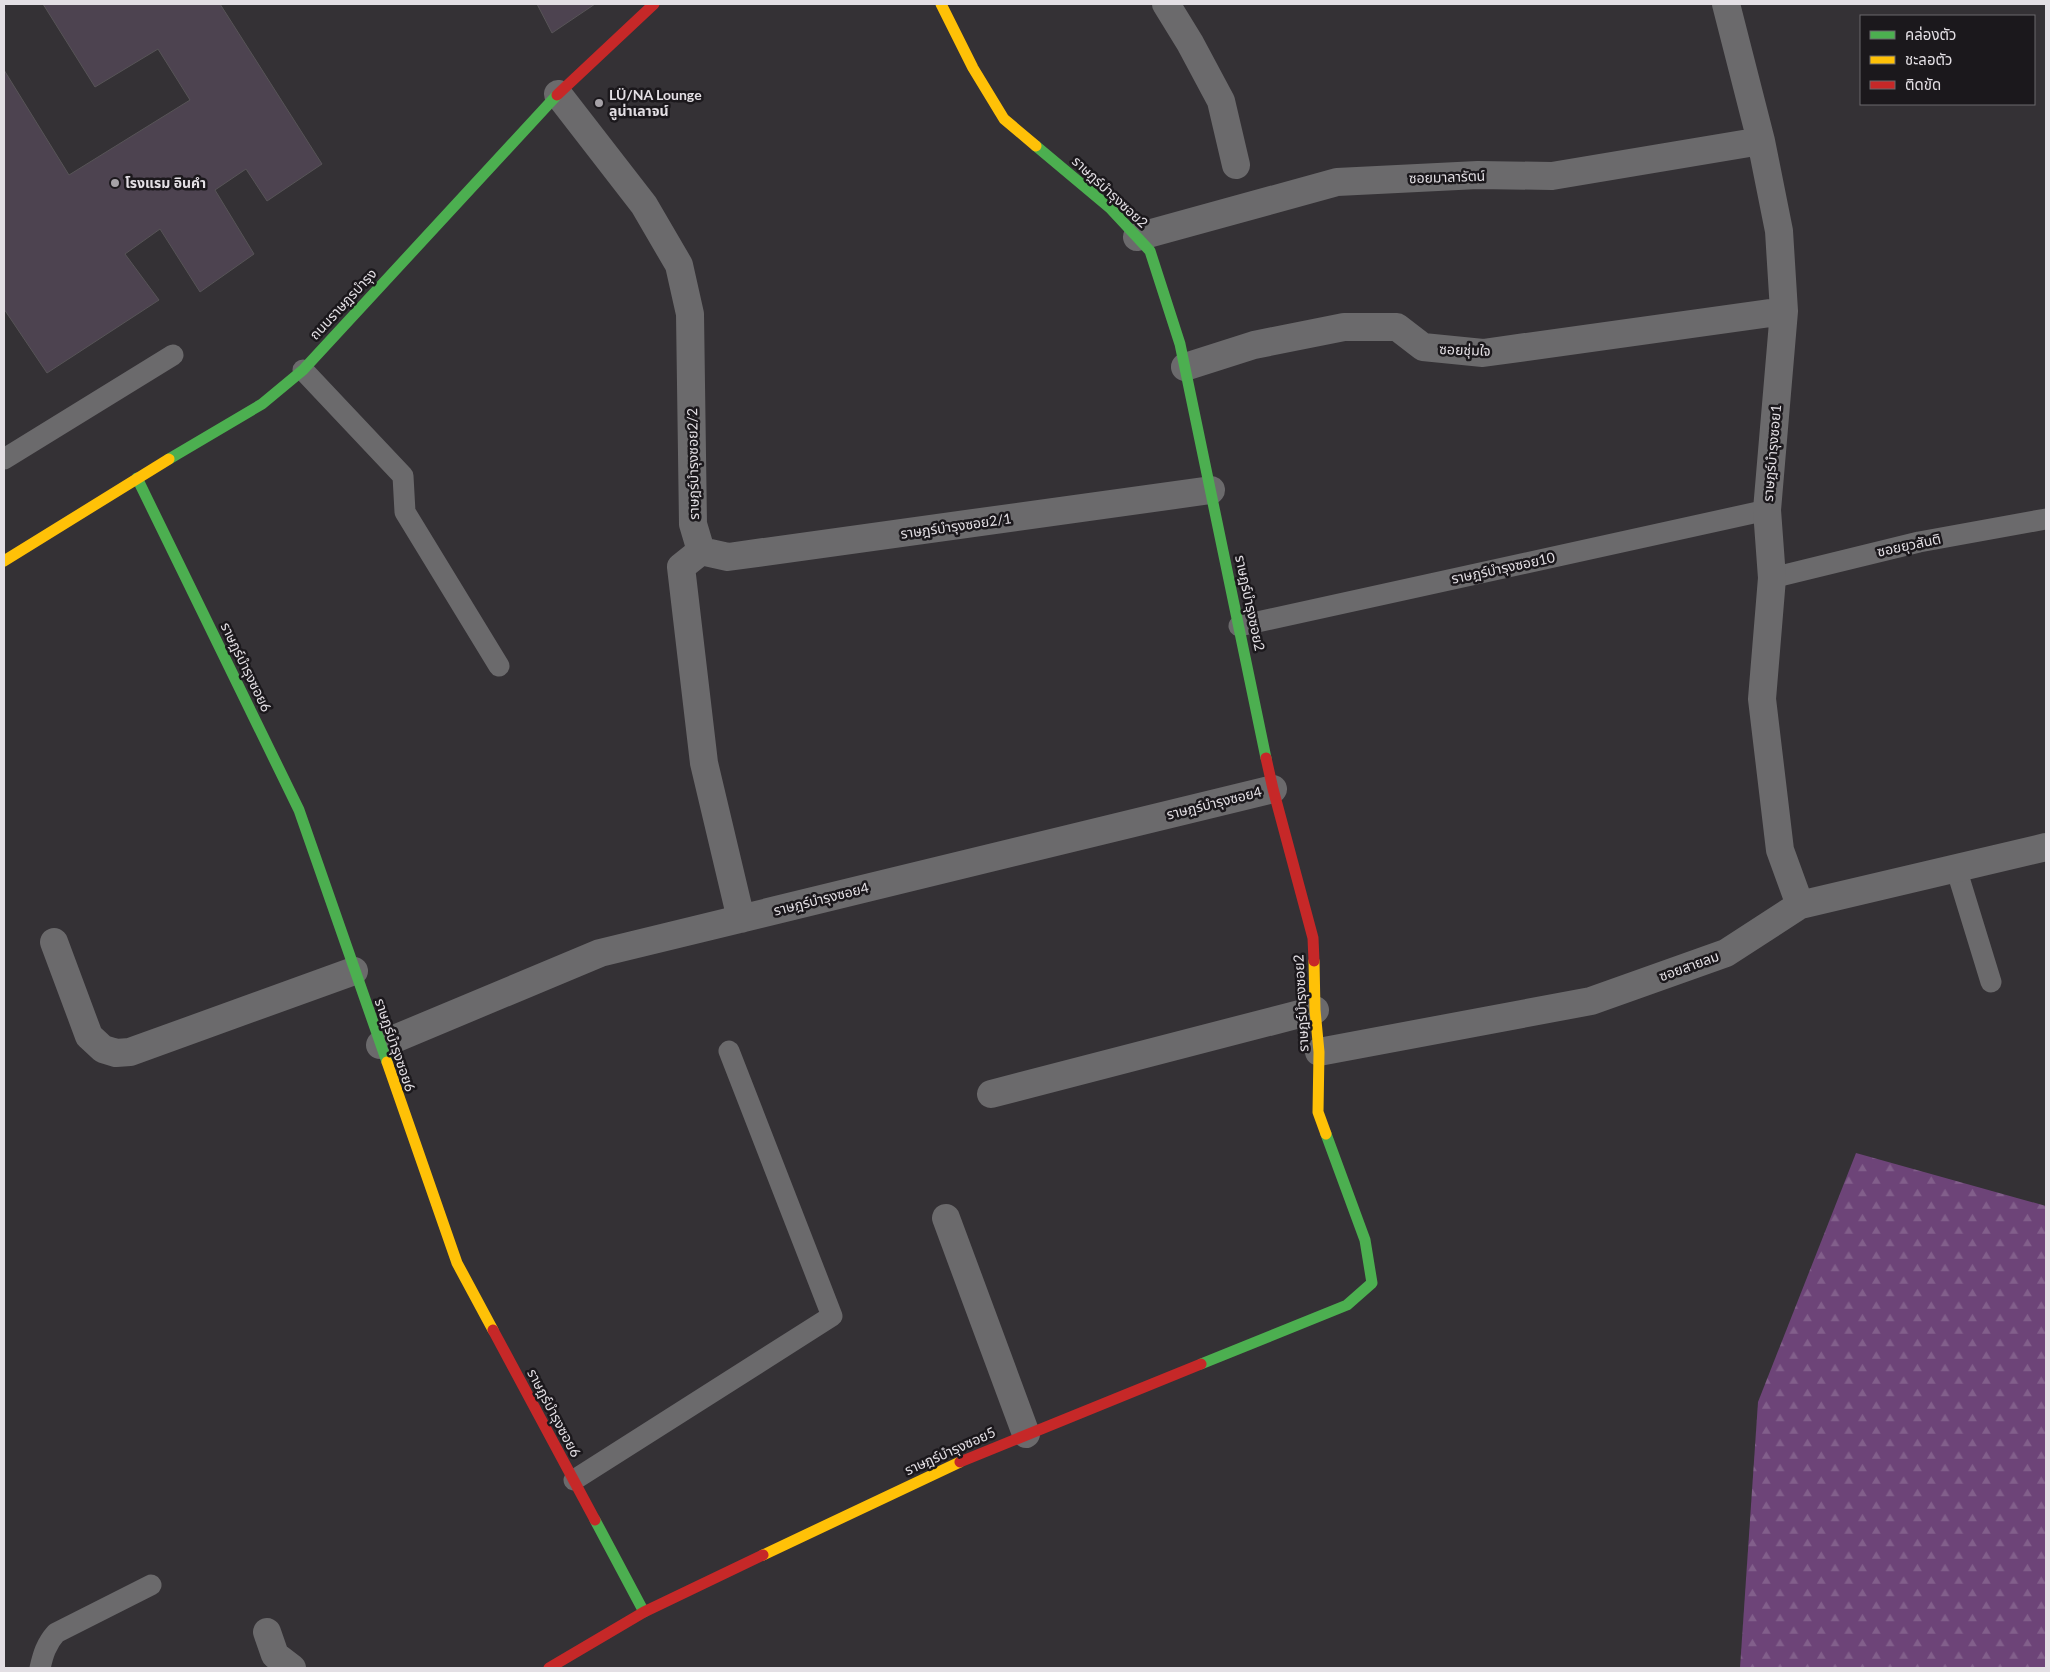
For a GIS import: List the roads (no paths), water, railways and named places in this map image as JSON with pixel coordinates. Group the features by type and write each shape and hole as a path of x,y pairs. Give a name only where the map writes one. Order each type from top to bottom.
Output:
{"street":[{"name":"ถนนราษฎรบำรุง","path":"4,561 137,478 262,404 303,370 558,94 654,4"},
{"name":"ราษฎร์บำรุงซอย2","path":"940,4 973,68 1004,119 1110,208 1150,251 1180,344 1274,789 1313,938 1314,1010 1319,1052 1318,1112 1365,1240 1372,1283"},
{"path":"1166,4 1190,43 1221,101 1236,165"},
{"name":"ราษฎร์บำรุงซอย1","path":"1726,4 1761,141 1779,231 1784,311 1767,510 1772,578 1762,700 1780,850 1800,905"},
{"name":"ราษฎร์บำรุงซอย2/2","path":"558,94 644,205 679,266 690,314 693,524 701,551"},
{"name":"ซอยมาลารัตน์","path":"1137,236 1337,182 1478,175 1552,176 1761,141"},
{"name":"ซอยชุ่มใจ","path":"1185,367 1254,345 1344,327 1397,327 1423,348 1482,353 1784,311"},
{"name":"ราษฎร์บำรุงซอย6","path":"137,478 299,810 457,1262 644,1612"},
{"name":"ราษฎร์บำรุงซอย2/1","path":"701,551 728,557 1211,490"},
{"path":"701,551 681,567 704,763 741,918"},
{"name":"ราษฎร์บำรุงซอย4","path":"380,1046 600,953 1274,789"},
{"name":"ซอยสายลม","path":"1319,1052 1591,1001 1726,953 1800,905 2046,847"},
{"path":"54,942 89,1036 103,1049 116,1053 130,1052 354,971"},
{"path":"991,1094 1314,1010"},
{"path":"946,1218 1026,1434"},
{"name":"ราษฎร์บำรุงซอย5","path":"549,1668 644,1612 967,1458 1347,1305 1372,1283"},
{"path":"267,1632 275,1655 292,1668"}],"lane":[{"path":"4,459 173,355"},
{"path":"303,370 403,476 404,512 499,666"},
{"name":"ราษฎร์บำรุงซอย10","path":"1239,626 1767,510"},
{"name":"ซอยยุวสันติ","path":"1772,578 1919,542 2046,519"},
{"path":"1956,868 1991,982"},
{"path":"574,1480 832,1316 729,1051"},
{"path":"40,1668 44,1650 56,1633 151,1585"}],"place":[{"name":"LÜ/NA Lounge ลูน่าเลาจน์","path":"599,103"},
{"name":"โรงแรม อินคำ","path":"115,183"}]}
